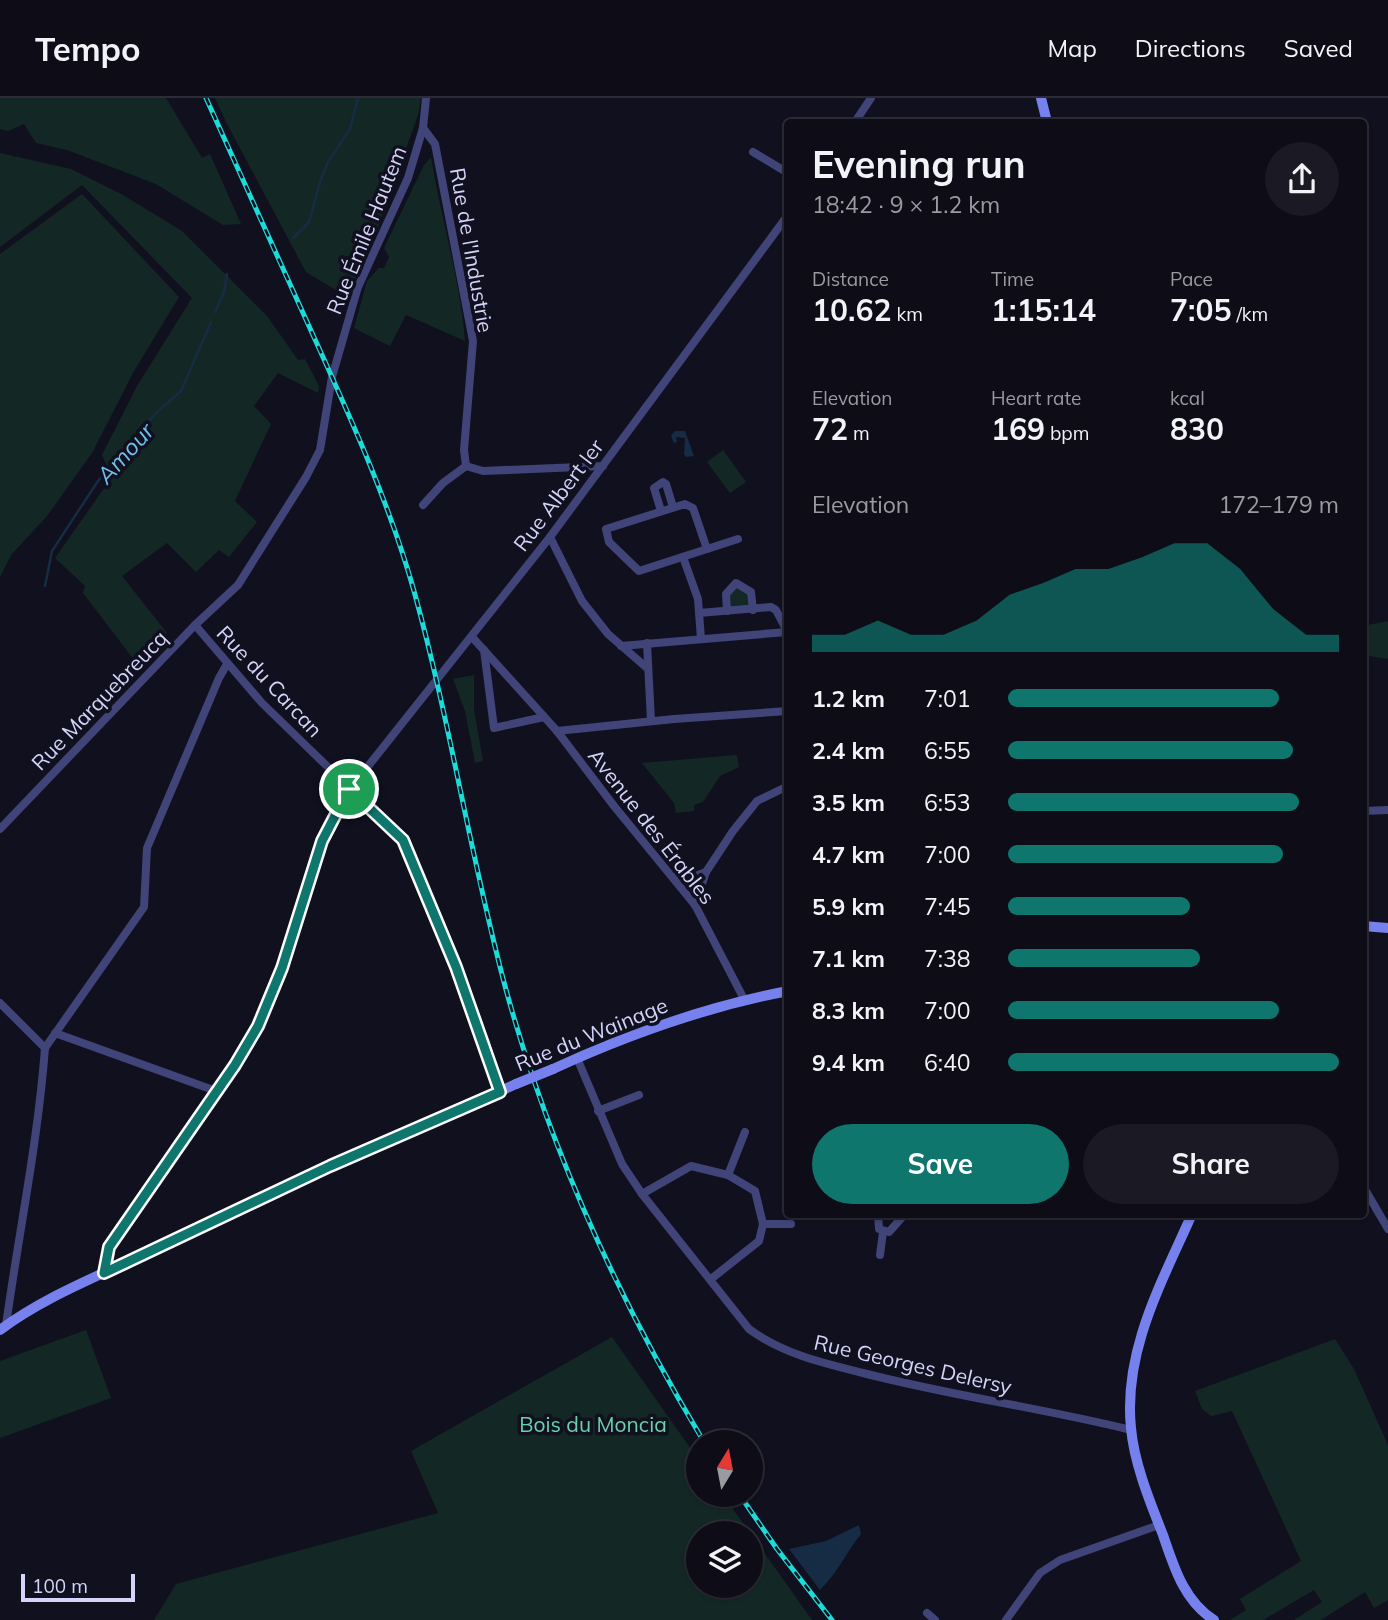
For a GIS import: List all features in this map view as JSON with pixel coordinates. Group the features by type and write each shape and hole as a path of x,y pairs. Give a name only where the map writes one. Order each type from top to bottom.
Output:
{"main road":[{"path":"1041,98 1046,119"},
{"path":"1367,926 1388,928"},
{"name":"Rue du Wainage","path":"3,1328 34,1307 104,1273 330,1166 516,1084 623,1038 713,1007 784,992"},
{"path":"1190,1218 1140,1336 1129,1392 1131,1430 1174,1566 1190,1600 1214,1620"}],"street":[{"name":"Rue Émile Hautem","path":"195,625 238,585 320,450 332,377 358,287 408,178 423,128 426,98"},
{"path":"857,119 871,98"},
{"name":"Rue de l'Industrie","path":"423,128 435,144 472,341 464,450 466,466"},
{"path":"752,152 784,171"},
{"name":"Rue Albert Ier","path":"104,1273 109,1247 251,1040 282,968 322,841 349,789 550,537 784,220"},
{"path":"423,505 443,483 466,466 494,471 603,466"},
{"path":"661,511 654,488 663,482 673,507"},
{"path":"707,549 693,508 685,504 606,529 607,539 639,571 738,539"},
{"path":"550,537 582,601 608,634 647,668"},
{"path":"683,557 698,599 701,639"},
{"path":"727,611 726,594 736,583 751,592 753,610"},
{"path":"699,613 771,607 776,610 784,627"},
{"name":"Rue du Carcan","path":"195,625 262,703 403,840 456,967 500,1092"},
{"name":"Rue Marquebreucq","path":"0,829 195,625"},
{"path":"621,646 784,633"},
{"name":"Avenue des Érables","path":"472,636 557,731 695,905 744,999"},
{"path":"647,643 652,721"},
{"path":"484,650 494,728 544,717"},
{"path":"3,1328 33,1156 45,1048 144,907 147,848 227,664"},
{"path":"557,731 784,711"},
{"path":"695,905 706,872 719,849 757,802 784,788"},
{"path":"1367,811 1388,810"},
{"path":"673,877 690,878 706,872"},
{"path":"0,1003 45,1048"},
{"path":"55,1033 216,1091"},
{"name":"Rue Georges Delersy","path":"577,1058 622,1164 642,1194 749,1329 765,1341 812,1360 904,1383 1085,1418 1131,1430"},
{"path":"598,1111 639,1096"},
{"path":"728,1175 746,1132"},
{"path":"642,1194 691,1166 728,1175 755,1191 763,1224 760,1241 711,1279"},
{"path":"1367,1193 1388,1229"},
{"path":"878,1218 878,1226 889,1232 902,1218"},
{"path":"763,1224 791,1224"},
{"path":"880,1255 883,1231"},
{"path":"1006,1620 1040,1573 1060,1560 1159,1525"},
{"path":"927,1613 935,1620"}],"green space":[{"path":"0,98 166,98 202,158 210,154 241,224 223,225 156,184 67,150 36,143 24,124 8,131 0,129"},
{"path":"215,98 421,98 418,115 380,222 347,297 306,272"},
{"path":"0,153 71,169 123,195 182,231 267,316 298,360 305,359 319,386 318,393 278,373 254,406 271,424 235,501 257,522 229,557 219,550 196,572 167,543 122,576 167,633 138,665 83,593 85,586 55,558 112,477 102,455 137,386 192,298 82,185 0,247"},
{"path":"431,157 459,295 465,341 406,315 390,346 354,328 367,281 379,268 384,268 389,257 384,248 424,165"},
{"path":"82,194 179,297 134,371 92,453 47,516 11,555 0,577 0,254"},
{"path":"723,450 746,482 730,493 707,462"},
{"path":"736,586 748,594 749,607 730,609 729,596"},
{"path":"1388,621 1388,659 1367,656 1367,625"},
{"path":"474,675 474,710 483,761 475,763 465,711 453,679"},
{"path":"737,755 739,767 720,776 703,802 694,805 694,811 676,813 674,803 642,763"},
{"path":"86,1330 111,1398 0,1438 0,1361"},
{"name":"Bois du Moncia","path":"612,1337 686,1442 686,1507 732,1507 741,1521 686,1521 686,1598 763,1598 763,1551 812,1620 154,1620 176,1584 438,1513 411,1451"},
{"path":"1335,1339 1354,1369 1388,1445 1388,1600 1374,1608 1365,1592 1321,1620 1294,1620 1322,1602 1314,1590 1263,1620 1230,1620 1246,1610 1240,1599 1301,1561 1232,1411 1211,1416 1202,1409 1195,1391"}],"water":[{"path":"675,431 685,431 694,456 686,457 684,454 685,438 676,437 677,442 674,443 671,436"},
{"path":"859,1525 861,1534 820,1590 789,1549 826,1541"}],"waterway":[{"name":"Amour","path":"293,238 309,222 321,179 328,162 350,129 358,98"},
{"name":"Amour","path":"215,312 224,292 227,274"},
{"name":"Amour","path":"45,586 52,551 98,481 155,414 181,391 211,322"}],"railway":[{"path":"206,98 355,429 404,558 427,640 505,986 543,1105 565,1164 615,1278 697,1430"},
{"path":"748,1507 832,1620"}],"route":[{"path":"349,789 403,840 456,967 500,1092 330,1166 104,1273 109,1247 235,1065 258,1026 282,968 322,841 349,789"}]}
